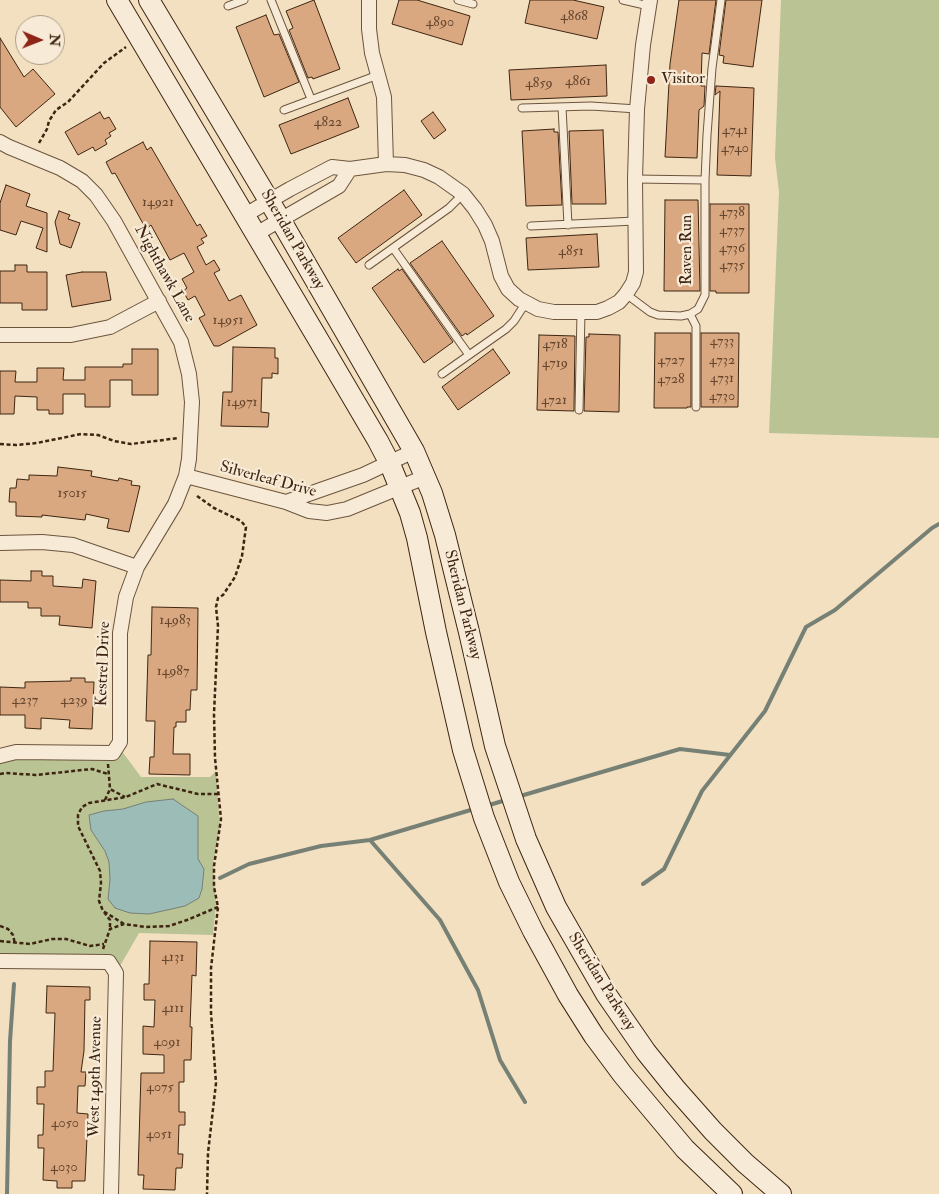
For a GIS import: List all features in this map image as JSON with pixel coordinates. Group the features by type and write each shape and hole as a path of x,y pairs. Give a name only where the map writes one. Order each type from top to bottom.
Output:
{"main road":[{"name":"Sheridan Parkway","path":"117,0 378,440 390,464 417,538 463,750 484,818 509,882 533,931 556,974 604,1050 638,1094 680,1143 732,1194"},
{"name":"Sheridan Parkway","path":"149,0 280,219 414,451 432,493 456,577 495,746 518,816 556,907 578,949 646,1052 675,1088 713,1131 781,1194"}],"street":[{"path":"369,0 369,29 372,53 385,112 386,164"},
{"path":"245,215 332,167 350,169 386,164 405,165 424,170 439,177 463,194 476,209 492,241 500,276 508,289 525,304 554,312 597,312 608,308 619,302 626,294 633,283 636,272 635,179 637,109 649,3"},
{"name":"Nighthawk Lane","path":"3,148 60,168 82,181 96,194 114,221 159,301 181,342 189,374 192,402 189,459 186,476"},
{"path":"256,234 339,186 350,169"},
{"path":"0,335 71,335 110,328 159,301"},
{"path":"286,502 390,464 414,451"},
{"name":"Silverleaf Drive","path":"186,476 286,502 309,511 327,513 347,509 425,477"},
{"name":"Kestrel Drive","path":"106,753 113,753 120,742 120,633 126,597 137,567 174,504 186,476"},
{"path":"0,543 42,542 73,545 137,567"},
{"path":"0,756 16,752 106,753"},
{"path":"0,961 104,962"},
{"name":"West 149th Avenue","path":"104,962 116,974 111,1194"}],"lane":[{"path":"228,6 244,0"},
{"path":"271,0 311,99"},
{"path":"458,0 473,4"},
{"path":"623,0 649,3"},
{"name":"Raven Run","path":"690,314 698,309 705,295 705,180 712,68 721,0"},
{"path":"284,110 378,75"},
{"path":"562,107 568,225"},
{"path":"522,108 637,109"},
{"path":"635,179 705,180"},
{"path":"369,264 449,208 463,194"},
{"path":"531,226 635,221"},
{"path":"393,248 469,355"},
{"path":"626,294 658,316 690,314 696,326 696,408"},
{"path":"442,374 514,321 525,304"},
{"path":"579,410 581,312"}],"path":[{"path":"40,143 56,110 68,102 104,63 126,47"},
{"path":"0,444 37,443 82,434 98,435 130,444 183,438"},
{"path":"197,496 214,508 241,521 246,527 242,556 235,577 223,595 218,598 216,607 218,626 214,714 220,819 214,866 214,887 218,907 212,968 211,1013 216,1083 208,1153 207,1194"},
{"path":"105,800 110,789 106,753"},
{"path":"0,774 36,775 92,769 108,774"},
{"path":"104,962 105,944 110,929 110,920 103,911 99,901 100,871 78,826 78,815 82,806 89,803 126,797 157,784 198,794 218,794"},
{"path":"110,789 126,797"},
{"path":"103,911 124,924 146,927 168,926 218,907"},
{"path":"110,929 124,924"},
{"path":"0,926 8,929 14,935 15,944"},
{"path":"0,941 30,944 52,938 66,939 90,946 105,944"}],"green space":[{"path":"781,0 939,0 939,438 769,433 779,192 775,158"},
{"path":"118,746 141,777 210,777 216,771 220,827 213,864 216,903 213,935 139,933 116,973 109,962 0,961 0,756"}],"water":[{"path":"173,799 198,816 198,859 204,869 199,898 185,906 149,914 130,913 115,908 108,899 109,862 105,851 91,830 89,815 123,809 146,802"}],"building":[{"path":"314,0 340,69 313,79 312,77 308,78 289,30 293,28 286,11"},
{"path":"399,0 417,0 470,16 462,45 392,24"},
{"path":"530,0 573,0 604,7 597,39 525,23"},
{"path":"679,0 716,0 709,54 702,53 701,86 705,86 704,106 699,110 697,158 665,157 670,64"},
{"path":"726,0 762,0 753,67 723,63 724,56 719,55"},
{"path":"266,15 274,35 279,34 299,82 264,97 236,27"},
{"path":"0,38 24,77 33,69 55,94 16,127 0,107"},
{"path":"606,65 607,96 511,100 509,70"},
{"path":"716,86 754,88 751,176 717,175 720,91 715,95"},
{"path":"348,98 359,127 291,154 279,125"},
{"path":"100,112 104,119 109,117 116,129 109,133 111,136 105,140 107,144 95,151 93,147 78,155 65,132"},
{"path":"433,112 446,130 434,139 421,121"},
{"path":"554,129 554,132 558,132 562,205 526,206 522,131"},
{"path":"603,130 606,204 572,204 569,131"},
{"path":"143,142 147,150 151,147 197,226 200,224 207,236 201,239 204,243 197,247 206,265 214,260 220,270 214,273 229,301 241,295 257,325 219,346 214,346 199,318 205,315 195,296 188,300 183,291 187,288 182,279 194,272 184,253 170,260 151,225 146,229 115,173 112,174 106,162"},
{"path":"6,185 30,194 26,206 47,213 47,252 36,248 43,228 21,221 16,235 0,230 0,203"},
{"path":"404,190 422,215 356,263 338,238"},
{"path":"665,200 698,200 700,291 664,291"},
{"path":"710,204 749,204 749,293 716,293 716,291 710,291"},
{"path":"59,211 70,215 68,219 80,223 71,248 60,244 55,222"},
{"path":"597,234 599,267 528,270 526,238"},
{"path":"442,241 494,316 467,335 466,333 462,336 410,263"},
{"path":"15,265 27,265 27,272 47,272 47,310 22,310 22,303 0,303 0,271 15,271"},
{"path":"398,269 399,271 402,269 453,342 424,363 372,288"},
{"path":"82,272 106,272 111,300 72,307 66,275"},
{"path":"655,333 691,333 691,407 654,408"},
{"path":"701,333 739,333 738,407 701,407"},
{"path":"589,334 620,335 619,412 584,411 586,337 589,337"},
{"path":"539,335 575,336 574,411 537,410"},
{"path":"233,347 275,348 275,358 278,358 278,374 272,373 272,378 262,378 261,412 269,413 268,427 221,426 223,392 232,392"},
{"path":"132,349 158,349 158,395 132,395 132,380 110,380 110,407 85,407 85,394 63,394 63,414 49,414 49,410 37,410 37,397 15,396 14,414 0,414 0,371 16,371 15,382 37,382 37,368 64,368 63,380 85,380 85,367 123,367 123,364 132,364"},
{"path":"493,349 510,373 458,410 442,387"},
{"path":"58,467 92,471 91,476 118,481 119,478 132,481 131,485 140,486 129,532 107,528 109,519 86,514 85,520 42,515 42,517 16,516 16,502 9,502 10,488 16,488 17,479 29,480 29,475 57,476"},
{"path":"31,571 42,571 42,576 53,576 53,586 82,588 83,579 96,581 92,628 59,625 60,616 41,616 41,608 28,608 28,602 0,602 0,580 31,581"},
{"path":"152,607 198,608 197,690 191,690 190,710 186,710 186,722 176,722 176,727 174,727 173,754 190,754 190,775 149,774 150,757 154,757 155,721 146,721 148,655 151,655"},
{"path":"71,678 85,678 85,682 94,682 92,729 69,728 70,720 41,718 41,729 25,728 25,715 0,715 0,687 25,688 25,682 71,681"},
{"path":"150,941 197,942 196,976 192,975 191,1060 184,1060 184,1082 179,1082 179,1112 185,1112 185,1125 179,1125 178,1154 183,1154 182,1168 176,1168 175,1190 143,1189 144,1175 138,1175 141,1073 164,1073 164,1055 143,1054 143,1026 154,1027 155,1000 144,1000 144,984 149,984"},
{"path":"47,986 90,987 90,1000 85,1000 84,1051 81,1072 86,1072 85,1086 78,1086 77,1113 88,1114 85,1181 72,1181 72,1188 57,1188 57,1181 43,1180 44,1148 38,1148 38,1135 43,1135 44,1104 37,1104 37,1087 45,1087 45,1071 53,1071 55,1013 46,1013"}],"waterway":[{"path":"643,884 664,869 702,791 765,711 806,627 835,610 939,524"},
{"path":"517,797 680,749 730,755"},
{"path":"486,806 506,800"},
{"path":"370,840 474,809"},
{"path":"220,878 249,864 321,846 370,840 440,920 478,990 500,1060 525,1102"},
{"path":"7,1194 10,1041 14,984"}],"place":[{"name":"Visitor","path":"651,80"}]}
